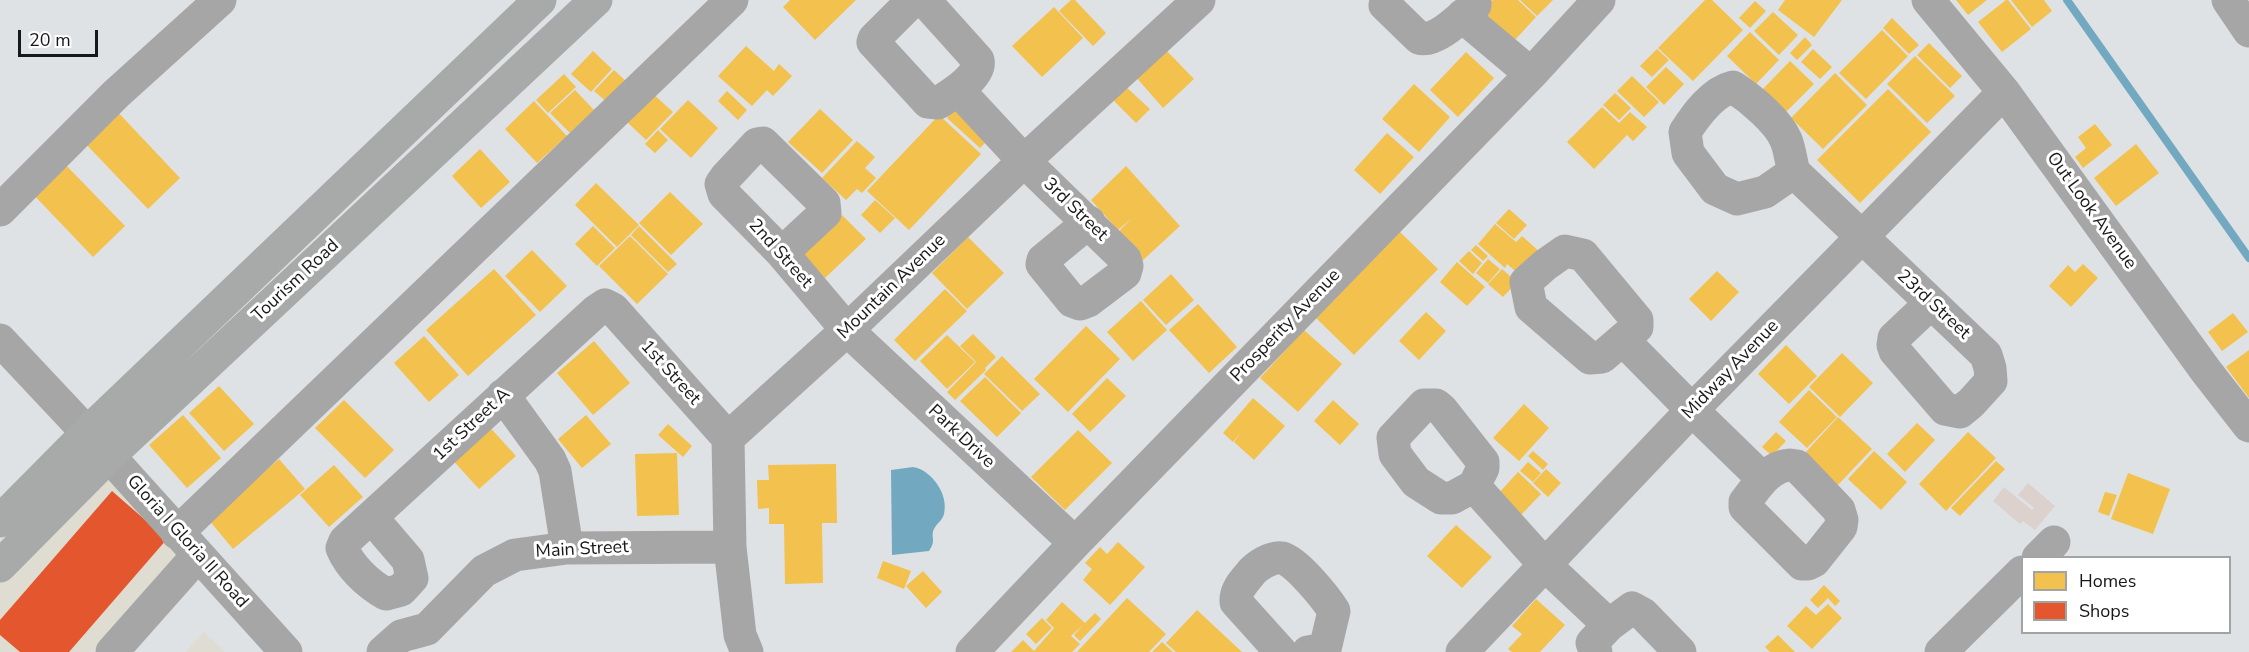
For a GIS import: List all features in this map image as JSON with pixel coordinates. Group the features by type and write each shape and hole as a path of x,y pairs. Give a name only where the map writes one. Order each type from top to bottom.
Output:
{"main road":[{"name":"Tourism Road","path":"0,566 98,444 540,0"},
{"name":"Tourism Road","path":"0,521 98,444 596,0"}],"street":[{"path":"0,210 116,94 220,0"},
{"path":"112,652 188,544 732,0"},
{"path":"913,0 874,39 874,44 928,102 938,103 958,90 978,69 978,60 924,0"},
{"path":"1386,0 1385,5 1419,38 1425,40 1433,38 1469,8 1531,74"},
{"name":"Prosperity Avenue","path":"972,652 1531,74 1599,0"},
{"name":"Out Look Avenue","path":"1928,0 2004,92 2199,361 2249,426"},
{"path":"2228,0 2249,31"},
{"name":"Mountain Avenue","path":"728,438 848,330 1181,6"},
{"path":"1733,87 1779,127 1786,141 1794,172 1765,192 1737,199 1715,189 1688,153 1684,132 1720,90 1733,87"},
{"name":"3rd Street","path":"958,90 1024,161 1089,222 1125,258 1127,266 1125,273 1088,302 1080,304 1072,301 1042,264 1043,260 1089,222"},
{"name":"Midway Avenue","path":"1462,652 1692,410 2004,92"},
{"name":"2nd Street","path":"782,254 825,213 824,202 763,143 757,144 721,184 724,194 782,254 848,330"},
{"name":"23rd Street","path":"1794,172 1986,355 1991,381 1960,412 1946,409 1895,351 1893,345 1894,338 1930,304"},
{"name":"1st Street A","path":"372,518 408,560 412,578 401,590 386,594 372,586 345,556 342,548 345,540 372,518 596,311 606,305 613,309"},
{"name":"1st Street","path":"613,309 728,438"},
{"name":"Park Drive","path":"848,330 1075,543"},
{"name":"Gloria I Gloria II Road","path":"0,340 98,444 286,652"},
{"path":"1624,341 1763,479"},
{"path":"503,395 550,460 555,471 567,548"},
{"path":"728,438 730,547 743,643"},
{"path":"1474,486 1544,564 1602,638 1632,608 1638,610 1680,652"},
{"name":"Main Street","path":"425,641 484,571 515,555 567,548 730,547"},
{"path":"1281,652 1236,602 1237,591 1252,570 1274,558 1286,559 1311,581 1332,609 1334,615 1321,651"},
{"path":"1941,652 2021,573"},
{"path":"383,652 401,636 425,641"}],"shaded area":[{"path":"93,445 193,544 93,652 0,652 0,541"},
{"path":"204,632 225,652 185,652"}],"water":[{"path":"913,467 927,473 937,484 944,499 944,514 934,529 933,544 929,551 892,555 891,470"}],"building: Homes":[{"path":"790,0 856,0 815,40 783,7"},
{"path":"1071,0 1075,0 1106,33 1093,46 1059,11"},
{"path":"1493,0 1518,0 1536,17 1514,41 1482,11"},
{"path":"1520,0 1553,0 1537,16"},
{"path":"1705,0 1712,0 1743,30 1693,81 1658,48"},
{"path":"1785,0 1842,0 1814,37 1778,10"},
{"path":"1956,0 1987,0 1968,15"},
{"path":"2006,0 2031,29 2002,52 1978,22"},
{"path":"2011,0 2044,0 2052,11 2032,27"},
{"path":"1755,1 1766,11 1750,28 1739,18"},
{"path":"1054,7 1083,38 1042,77 1012,46"},
{"path":"1773,12 1798,35 1779,55 1754,31"},
{"path":"1892,18 1919,45 1909,54 1883,28"},
{"path":"1882,30 1908,56 1866,99 1839,73"},
{"path":"1750,32 1779,60 1756,84 1727,56"},
{"path":"1805,37 1812,45 1797,60 1790,53"},
{"path":"1929,43 1962,76 1950,88 1917,55"},
{"path":"746,46 774,71 779,64 792,76 773,96 767,90 752,106 718,76"},
{"path":"1165,49 1194,79 1163,108 1135,76"},
{"path":"1657,49 1669,60 1652,77 1640,66"},
{"path":"1813,49 1832,67 1820,79 1801,62"},
{"path":"593,51 612,69 591,92 571,74"},
{"path":"1466,52 1494,78 1458,117 1430,90"},
{"path":"1915,56 1955,96 1927,123 1887,84"},
{"path":"1790,61 1814,84 1785,113 1762,90"},
{"path":"1666,67 1684,84 1664,105 1646,87"},
{"path":"614,70 627,82 608,103 594,91"},
{"path":"1835,73 1867,105 1823,149 1791,118"},
{"path":"564,74 576,87 548,113 536,100"},
{"path":"1632,76 1659,102 1644,117 1617,91"},
{"path":"1414,84 1450,117 1419,152 1382,119"},
{"path":"1125,86 1150,109 1136,123 1110,97"},
{"path":"1888,89 1931,132 1860,203 1817,160"},
{"path":"575,90 594,110 570,133 550,113"},
{"path":"727,91 747,110 738,120 718,101"},
{"path":"651,92 673,112 646,140 625,120"},
{"path":"1615,93 1631,108 1619,120 1603,105"},
{"path":"688,100 718,128 691,158 660,129"},
{"path":"534,101 567,136 537,163 505,129"},
{"path":"1602,107 1619,123 1630,112 1647,127 1633,141 1627,135 1594,169 1567,142"},
{"path":"114,108 180,178 148,209 81,139"},
{"path":"820,109 853,140 822,173 788,142"},
{"path":"955,109 988,140 980,148 947,118"},
{"path":"939,115 981,154 909,230 867,191"},
{"path":"2095,124 2112,145 2083,168 2075,157 2086,148 2078,137"},
{"path":"658,130 668,140 655,153 645,144"},
{"path":"1387,133 1414,157 1380,194 1354,170"},
{"path":"857,141 875,157 865,168 876,178 862,193 857,189 846,200 822,178"},
{"path":"2136,144 2159,173 2116,206 2094,178"},
{"path":"480,149 510,182 481,208 452,176"},
{"path":"60,159 125,226 93,257 28,189"},
{"path":"1126,166 1180,226 1142,261 1116,234 1132,218 1118,230 1091,200"},
{"path":"596,183 639,225 617,247 575,205"},
{"path":"670,192 703,224 671,255 639,223"},
{"path":"875,200 895,218 880,233 861,215"},
{"path":"1509,209 1527,225 1514,239 1496,223"},
{"path":"842,215 866,239 825,278 802,254"},
{"path":"1495,224 1516,242 1522,236 1541,253 1521,276 1507,264 1505,268 1478,244"},
{"path":"593,226 615,248 597,266 575,244"},
{"path":"639,226 677,264 668,272 631,235"},
{"path":"1400,232 1438,269 1354,355 1316,318"},
{"path":"630,236 668,274 637,304 599,266"},
{"path":"968,237 1004,273 967,309 932,273"},
{"path":"1476,245 1488,256 1483,261 1471,250"},
{"path":"532,250 567,286 540,312 505,276"},
{"path":"1469,251 1482,263 1473,274 1459,261"},
{"path":"1488,259 1500,269 1488,283 1476,273"},
{"path":"1457,262 1485,287 1467,306 1440,282"},
{"path":"2083,264 2098,278 2071,307 2049,286 2068,265 2075,272"},
{"path":"494,269 536,315 468,376 426,330"},
{"path":"1502,269 1517,282 1503,297 1488,284"},
{"path":"1717,271 1739,292 1711,321 1689,299"},
{"path":"1171,274 1194,300 1166,325 1143,300"},
{"path":"945,289 967,311 915,361 894,340"},
{"path":"1141,301 1167,330 1133,361 1107,332"},
{"path":"1198,304 1237,347 1209,373 1169,330"},
{"path":"1426,312 1446,331 1419,360 1399,341"},
{"path":"2233,313 2248,332 2222,351 2208,332"},
{"path":"1086,326 1120,359 1068,412 1034,379"},
{"path":"1304,330 1342,364 1298,412 1260,378"},
{"path":"973,334 996,357 955,400 947,392 976,362 960,346"},
{"path":"947,335 975,362 947,389 920,361"},
{"path":"424,336 459,375 429,402 394,363"},
{"path":"594,341 630,383 593,415 557,373"},
{"path":"1786,345 1817,376 1789,404 1758,374"},
{"path":"2249,350 2249,398 2226,367"},
{"path":"1842,353 1873,383 1840,417 1809,387"},
{"path":"1002,356 1040,394 1022,411 984,374"},
{"path":"985,377 1021,413 997,437 960,401"},
{"path":"1107,378 1126,396 1090,432 1072,414"},
{"path":"219,386 254,424 224,451 189,413"},
{"path":"1809,390 1837,417 1807,448 1779,422"},
{"path":"1253,398 1285,426 1254,460 1234,442 1242,431 1233,442 1223,433"},
{"path":"344,400 394,450 365,478 315,428"},
{"path":"1333,400 1359,424 1340,445 1314,421"},
{"path":"1524,404 1549,428 1519,461 1493,438"},
{"path":"183,415 221,458 187,488 149,445"},
{"path":"586,415 611,444 582,468 558,439"},
{"path":"1838,417 1872,449 1837,486 1804,454"},
{"path":"485,422 516,456 479,489 448,455"},
{"path":"1917,423 1935,440 1905,472 1887,454"},
{"path":"668,424 692,446 683,457 658,435"},
{"path":"1078,430 1112,463 1065,510 1031,477"},
{"path":"1776,432 1786,441 1772,456 1762,447"},
{"path":"1968,432 1996,458 1946,511 1919,484"},
{"path":"1533,451 1548,464 1543,470 1528,456"},
{"path":"1874,451 1907,482 1881,510 1848,479"},
{"path":"677,453 679,515 637,516 635,454"},
{"path":"279,459 305,489 233,549 208,519"},
{"path":"1996,461 2005,469 1960,516 1951,508"},
{"path":"1528,462 1541,473 1533,482 1520,471"},
{"path":"836,464 837,523 822,523 823,583 785,584 784,524 769,524 769,508 758,509 757,480 769,480 768,465"},
{"path":"334,465 363,497 329,527 300,495"},
{"path":"1546,469 1561,483 1548,497 1533,483"},
{"path":"1518,472 1541,494 1521,515 1498,494"},
{"path":"2128,473 2170,489 2153,534 2111,519"},
{"path":"2105,492 2117,495 2109,516 2098,512"},
{"path":"1456,525 1492,557 1462,588 1427,556"},
{"path":"1118,542 1145,567 1110,605 1083,580 1092,569 1085,563 1100,547 1107,554"},
{"path":"883,561 911,571 904,589 877,578"},
{"path":"923,571 942,592 926,608 906,586"},
{"path":"1824,585 1840,601 1835,606 1828,598 1818,608 1810,600"},
{"path":"1127,598 1166,634 1149,652 1077,652"},
{"path":"1536,599 1565,625 1540,652 1512,652 1508,649 1522,634 1512,626"},
{"path":"1062,602 1085,623 1095,613 1101,619 1080,641 1074,635 1083,625 1071,636 1080,644 1072,652 1011,652 1023,640 1034,651 1054,628 1046,620"},
{"path":"1828,604 1842,618 1812,649 1787,626 1806,606 1816,615"},
{"path":"1197,610 1242,652 1176,652 1166,643"},
{"path":"1042,618 1052,628 1036,644 1026,634"},
{"path":"1778,635 1795,652 1770,652 1765,647"},
{"path":"1162,642 1173,652 1152,652"}],"building: Shops":[{"path":"112,491 167,539 69,652 20,652 0,635 0,620"}],"building: Other":[{"path":"2028,483 2055,506 2035,530 2023,521 2020,524 1993,501 2004,487 2032,510 2034,508 2018,495"}],"waterway":[{"path":"2067,0 2249,258"}]}
